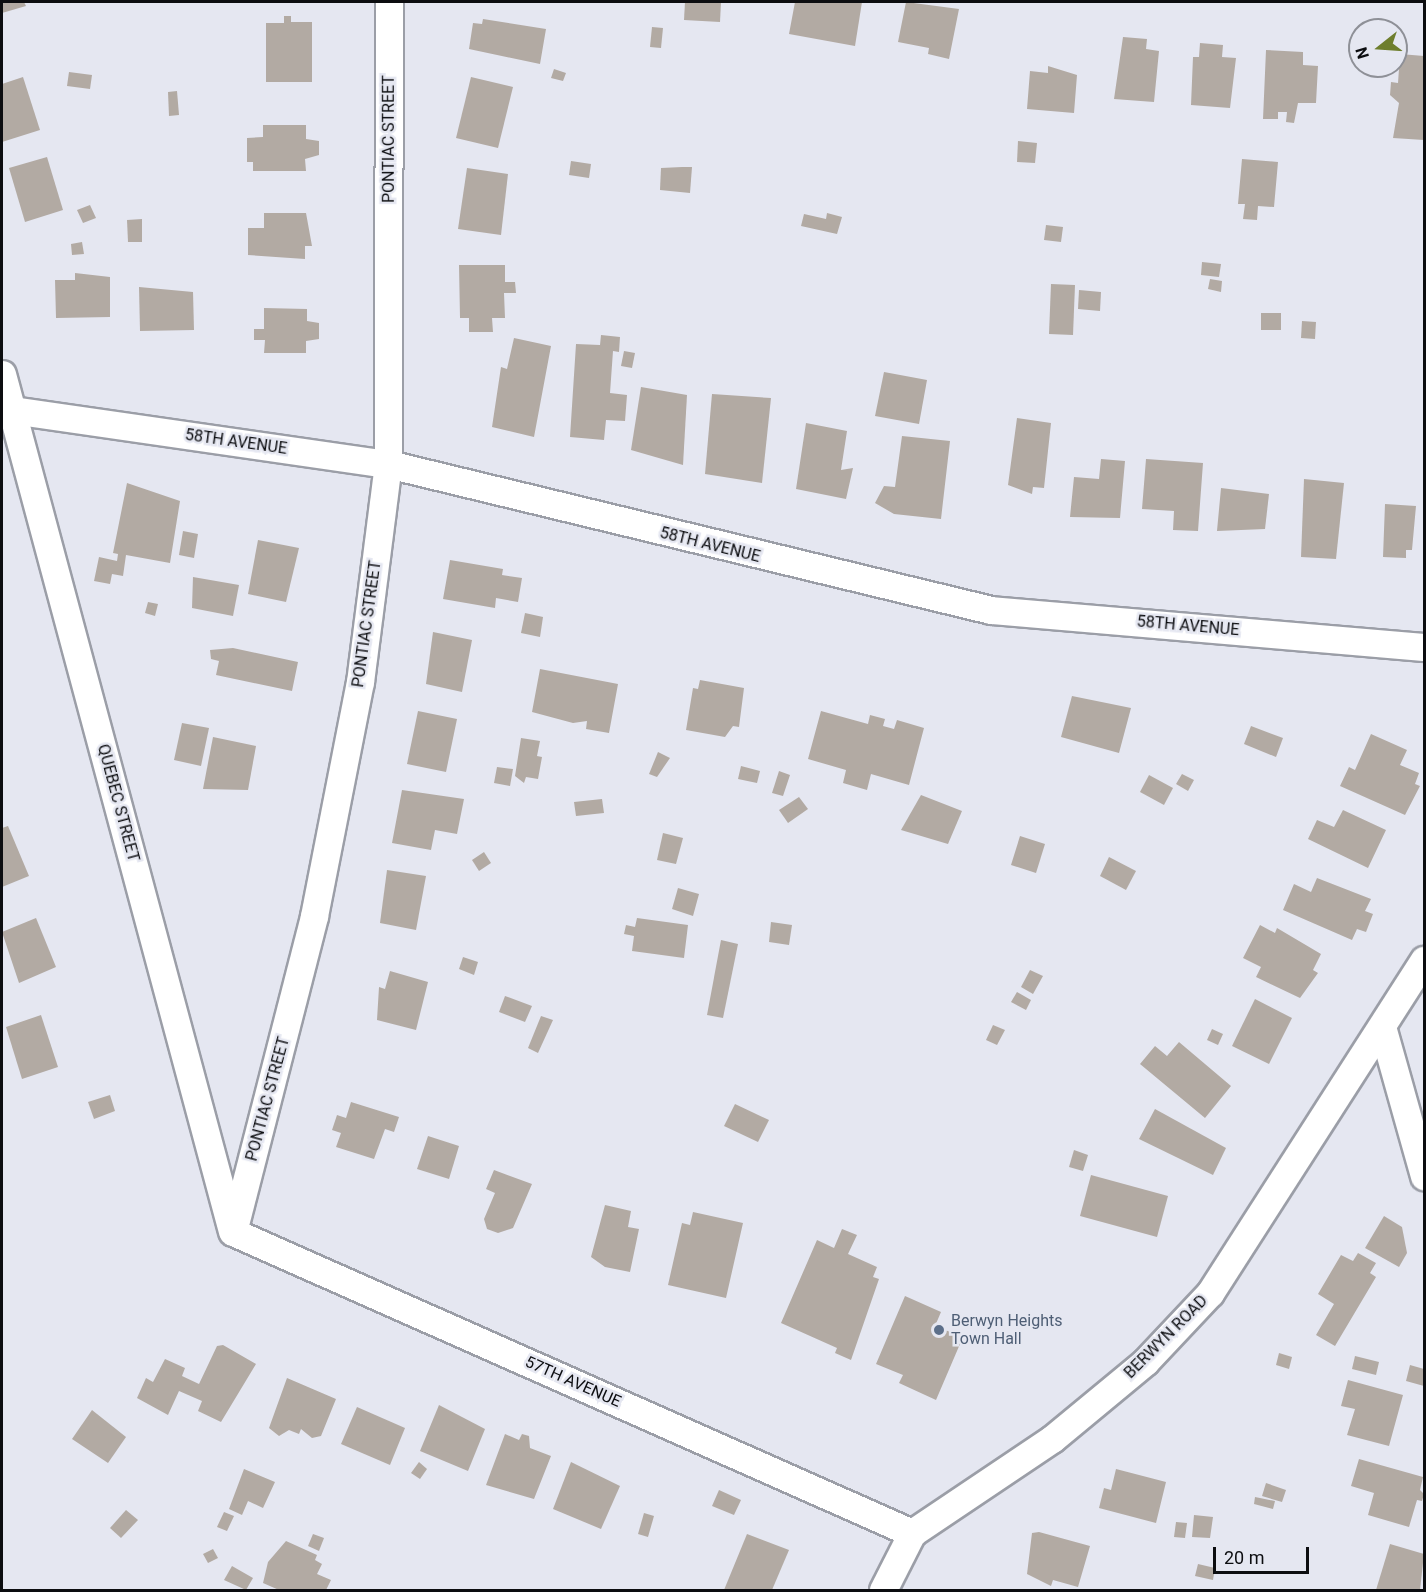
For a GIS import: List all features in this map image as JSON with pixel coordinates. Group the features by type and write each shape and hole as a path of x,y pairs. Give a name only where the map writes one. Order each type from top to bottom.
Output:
{"street":[{"name":"PONTIAC STREET","path":"233,1232 336,812 360,682 387,464 389,2"},
{"name":"QUEBEC STREET","path":"2,374 7,411 233,1232"},
{"name":"58TH AVENUE","path":"7,411 387,464 991,610 1425,647"},
{"name":"BERWYN ROAD","path":"883,1590 912,1533 1052,1439 1183,1325 1235,1258 1383,1030 1425,960"},
{"path":"1383,1030 1425,1176"},
{"name":"57TH AVENUE","path":"233,1232 912,1533"}],"building":[{"path":"2,2 24,2 26,6 2,13"},
{"path":"685,2 721,2 720,22 684,20"},
{"path":"795,2 862,2 855,46 789,34"},
{"path":"906,2 959,9 949,59 928,54 929,48 898,42"},
{"path":"284,16 291,16 291,22 312,22 312,82 266,82 266,23 284,23"},
{"path":"483,19 546,29 540,64 469,49 473,23 482,24"},
{"path":"652,27 663,28 661,48 650,47"},
{"path":"1123,37 1147,39 1146,49 1159,51 1154,102 1114,99"},
{"path":"1200,43 1223,45 1222,57 1236,58 1230,108 1191,105 1193,57 1199,57"},
{"path":"1266,50 1303,52 1303,65 1318,66 1316,103 1298,103 1294,123 1286,122 1287,112 1278,112 1278,119 1263,119"},
{"path":"1408,55 1424,56 1424,140 1393,138 1399,103 1390,95 1391,82 1398,83 1398,78 1408,78"},
{"path":"1048,66 1077,75 1074,113 1027,109 1030,71 1048,73"},
{"path":"554,69 566,73 563,81 551,78"},
{"path":"69,72 92,75 90,89 67,86"},
{"path":"23,77 40,130 2,142 2,84"},
{"path":"471,77 513,87 498,148 456,138"},
{"path":"177,91 179,115 169,116 168,92"},
{"path":"263,125 306,125 306,139 319,141 319,155 305,159 306,171 253,171 253,162 247,162 247,138 263,137"},
{"path":"1018,141 1037,143 1035,163 1017,162"},
{"path":"47,157 63,210 25,222 9,168"},
{"path":"1242,159 1278,162 1274,207 1258,206 1257,220 1243,219 1245,204 1238,204"},
{"path":"571,161 591,164 589,178 569,175"},
{"path":"692,167 690,193 660,190 661,168"},
{"path":"467,168 508,174 501,235 458,229"},
{"path":"90,205 96,218 83,223 77,210"},
{"path":"264,213 306,213 312,246 305,246 305,259 248,255 248,228 264,228"},
{"path":"827,213 842,217 837,234 801,226 804,214 826,219"},
{"path":"142,219 142,242 128,242 127,220"},
{"path":"1046,225 1063,227 1061,242 1044,240"},
{"path":"82,242 84,254 72,255 71,244"},
{"path":"1202,262 1221,264 1219,277 1201,275"},
{"path":"459,265 505,265 505,282 515,282 516,293 504,293 505,318 492,318 493,332 469,332 469,318 460,318"},
{"path":"75,273 110,277 110,317 56,318 55,280 75,280"},
{"path":"1210,279 1222,281 1221,292 1208,289"},
{"path":"1051,284 1075,285 1073,335 1049,334"},
{"path":"139,287 193,292 194,330 140,331"},
{"path":"1079,290 1101,292 1100,311 1078,309"},
{"path":"264,308 307,309 307,321 319,323 319,339 306,341 306,353 264,353 265,340 254,340 254,329 264,329"},
{"path":"1261,313 1281,313 1281,330 1261,330"},
{"path":"1302,321 1316,322 1315,339 1301,338"},
{"path":"601,335 620,337 619,352 613,351 610,393 627,395 625,421 606,420 604,440 570,437 576,344 600,345"},
{"path":"514,338 551,346 534,437 492,427 501,367 507,369"},
{"path":"624,351 635,353 632,368 621,366"},
{"path":"884,372 927,380 919,424 875,416"},
{"path":"641,387 687,395 683,465 631,450"},
{"path":"712,394 771,398 762,483 705,474"},
{"path":"1017,418 1051,423 1044,488 1033,487 1032,494 1008,485"},
{"path":"806,423 847,431 841,470 853,468 846,499 796,489"},
{"path":"902,436 950,441 941,519 894,514 875,503 884,486 895,487"},
{"path":"1101,459 1125,461 1120,518 1070,517 1074,477 1099,479"},
{"path":"1146,459 1203,463 1198,531 1173,530 1174,511 1142,509"},
{"path":"1304,479 1344,483 1336,559 1301,557"},
{"path":"127,483 180,501 170,563 126,555 123,576 112,574 110,584 94,581 99,557 117,561 118,554 113,553"},
{"path":"1221,488 1269,494 1265,529 1217,531"},
{"path":"1385,504 1416,506 1412,550 1406,550 1406,558 1383,557"},
{"path":"183,531 198,534 194,558 179,555"},
{"path":"258,540 299,548 286,602 248,594"},
{"path":"450,560 503,569 502,575 522,578 518,602 496,598 495,608 443,599"},
{"path":"193,577 239,585 233,616 192,608"},
{"path":"148,602 158,604 155,616 145,613"},
{"path":"525,613 543,617 540,637 521,633"},
{"path":"433,632 472,640 462,692 426,684"},
{"path":"233,648 298,662 292,691 216,675 219,661 211,659 210,650"},
{"path":"540,669 618,684 609,733 586,729 587,721 573,723 532,712"},
{"path":"700,680 744,688 739,727 733,726 725,737 686,730 693,688 698,689"},
{"path":"1072,696 1131,708 1119,753 1061,737"},
{"path":"418,711 457,719 446,772 407,764"},
{"path":"821,711 868,724 870,715 885,719 883,726 894,729 897,720 924,728 909,785 871,774 867,790 843,783 846,770 808,759"},
{"path":"182,723 209,728 201,766 174,760"},
{"path":"1251,726 1283,738 1276,757 1244,744"},
{"path":"1371,734 1407,750 1400,765 1419,773 1415,784 1420,786 1405,815 1340,786 1349,767 1355,770"},
{"path":"213,737 256,746 248,790 203,789"},
{"path":"521,738 540,741 537,756 542,757 538,779 526,777 524,783 515,776"},
{"path":"658,752 670,758 657,777 649,774"},
{"path":"741,766 760,771 757,783 738,779"},
{"path":"497,767 513,769 510,786 494,783"},
{"path":"779,771 790,775 783,796 772,793"},
{"path":"1182,774 1194,780 1188,791 1176,784"},
{"path":"1149,775 1173,788 1164,805 1140,792"},
{"path":"402,790 464,799 457,834 435,830 431,850 392,843"},
{"path":"921,795 962,811 948,844 901,830"},
{"path":"799,797 808,809 788,823 779,810"},
{"path":"602,799 604,813 576,816 574,802"},
{"path":"1343,810 1386,830 1368,868 1308,839 1317,820 1334,827"},
{"path":"8,826 29,876 2,887 2,828"},
{"path":"663,833 683,838 676,864 657,860"},
{"path":"1020,836 1045,844 1036,873 1011,865"},
{"path":"484,852 491,863 479,871 472,860"},
{"path":"1109,857 1136,871 1126,890 1100,876"},
{"path":"387,870 426,876 416,930 380,923"},
{"path":"1317,878 1371,899 1365,911 1373,914 1366,932 1357,929 1352,940 1283,910 1294,884 1311,892"},
{"path":"678,888 699,894 693,916 672,909"},
{"path":"36,918 56,967 19,983 2,932"},
{"path":"637,918 688,925 684,958 632,951 634,936 624,934 626,925 635,927"},
{"path":"771,922 792,925 789,945 769,942"},
{"path":"1260,925 1275,933 1277,928 1321,954 1313,970 1318,973 1300,998 1256,977 1261,967 1243,958"},
{"path":"721,940 738,944 723,1018 707,1015"},
{"path":"463,957 478,962 474,975 459,969"},
{"path":"1030,970 1043,976 1033,994 1021,987"},
{"path":"390,971 428,982 416,1030 377,1020 379,987 385,989"},
{"path":"1017,992 1031,1000 1026,1010 1011,1002"},
{"path":"505,996 532,1006 525,1022 499,1012"},
{"path":"1255,999 1292,1018 1269,1064 1232,1046"},
{"path":"41,1015 58,1067 22,1079 6,1027"},
{"path":"541,1016 553,1020 538,1053 528,1048"},
{"path":"993,1025 1005,1030 997,1045 986,1040"},
{"path":"1212,1029 1223,1034 1218,1045 1207,1040"},
{"path":"1179,1042 1231,1086 1205,1118 1140,1064 1155,1046 1167,1056"},
{"path":"110,1095 115,1111 94,1119 88,1102"},
{"path":"351,1102 399,1117 394,1132 385,1129 374,1159 336,1147 341,1133 332,1130 337,1115 346,1118"},
{"path":"735,1104 769,1120 758,1142 724,1126"},
{"path":"1155,1109 1226,1148 1213,1175 1139,1139"},
{"path":"428,1136 459,1146 449,1179 417,1169"},
{"path":"1074,1150 1088,1155 1083,1171 1069,1167"},
{"path":"494,1170 532,1184 513,1228 498,1233 487,1229 484,1219 495,1193 486,1189"},
{"path":"1091,1175 1168,1196 1157,1237 1080,1216"},
{"path":"605,1205 631,1211 628,1227 639,1229 630,1272 605,1267 591,1257"},
{"path":"693,1212 743,1223 726,1298 668,1285 682,1223 690,1225"},
{"path":"1384,1216 1402,1227 1407,1253 1399,1267 1365,1248"},
{"path":"842,1229 857,1235 848,1254 877,1267 873,1277 879,1279 851,1360 835,1353 837,1348 781,1323 817,1240 834,1248"},
{"path":"1358,1253 1376,1263 1370,1273 1376,1277 1335,1346 1316,1335 1334,1304 1318,1294 1341,1255 1353,1261"},
{"path":"905,1296 941,1312 935,1326 963,1337 936,1400 899,1383 903,1375 876,1364"},
{"path":"223,1345 256,1364 221,1422 198,1411 202,1401 179,1391 168,1415 137,1398 146,1378 153,1382 165,1359 185,1368 182,1376 199,1384 217,1346"},
{"path":"1279,1353 1292,1357 1289,1369 1276,1365"},
{"path":"1355,1356 1379,1362 1376,1375 1352,1369"},
{"path":"1410,1365 1424,1369 1424,1386 1406,1381"},
{"path":"287,1378 336,1399 321,1436 312,1438 301,1429 299,1434 289,1430 279,1436 269,1428"},
{"path":"1348,1380 1403,1395 1389,1446 1347,1435 1355,1409 1341,1406"},
{"path":"439,1405 485,1429 468,1471 420,1451"},
{"path":"357,1407 405,1428 390,1465 341,1444"},
{"path":"92,1410 126,1437 108,1463 72,1439"},
{"path":"505,1434 519,1440 522,1434 529,1436 530,1448 551,1456 534,1499 486,1485"},
{"path":"1359,1459 1423,1477 1420,1490 1424,1494 1422,1501 1417,1500 1409,1527 1368,1515 1374,1493 1351,1486"},
{"path":"419,1462 427,1469 420,1479 411,1473"},
{"path":"571,1462 620,1486 601,1529 553,1509"},
{"path":"244,1469 275,1482 263,1508 248,1501 242,1515 229,1509"},
{"path":"1116,1469 1166,1482 1156,1523 1099,1508 1104,1488 1111,1490"},
{"path":"1266,1483 1286,1490 1282,1502 1262,1496"},
{"path":"719,1490 741,1500 734,1515 712,1506"},
{"path":"1255,1497 1275,1501 1273,1509 1254,1504"},
{"path":"126,1510 138,1520 121,1538 110,1528"},
{"path":"224,1512 234,1516 227,1531 217,1527"},
{"path":"644,1513 654,1516 648,1537 638,1534"},
{"path":"1194,1515 1213,1517 1210,1538 1192,1537"},
{"path":"1176,1522 1187,1523 1185,1538 1174,1537"},
{"path":"1039,1532 1090,1546 1078,1587 1053,1580 1051,1586 1027,1574 1032,1533"},
{"path":"313,1534 324,1538 319,1551 308,1546"},
{"path":"747,1534 789,1550 772,1590 724,1590"},
{"path":"286,1541 317,1555 315,1560 322,1564 317,1574 331,1580 326,1590 279,1590 263,1583 268,1562"},
{"path":"1390,1544 1424,1554 1420,1590 1376,1590"},
{"path":"213,1549 218,1558 208,1563 203,1554"},
{"path":"1198,1564 1215,1568 1213,1580 1195,1576"},
{"path":"232,1566 253,1578 246,1590 224,1580"}],"place":[{"name":"Berwyn Heights Town Hall","path":"939,1330"}]}
